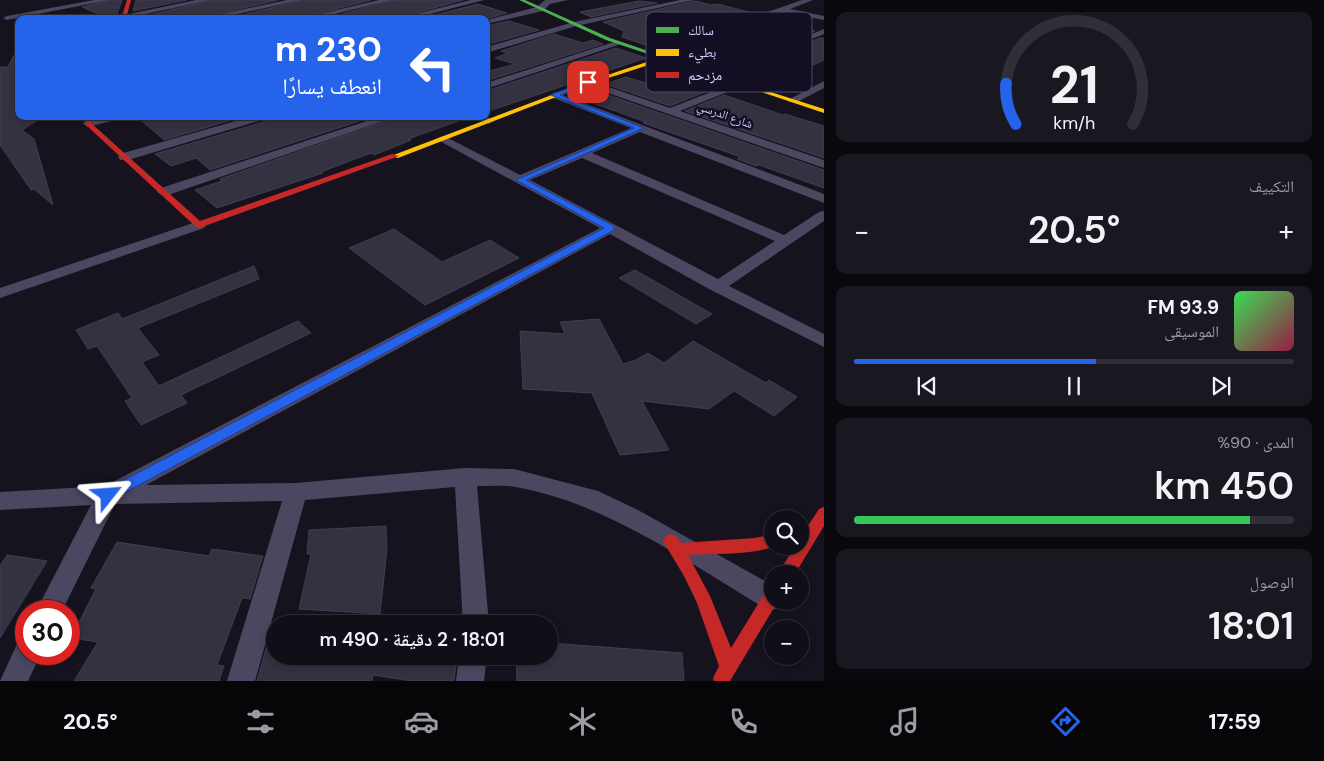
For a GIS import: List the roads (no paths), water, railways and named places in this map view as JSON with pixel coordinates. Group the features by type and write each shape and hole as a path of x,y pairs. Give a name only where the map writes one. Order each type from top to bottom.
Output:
{"street":[{"path":"0,2 13,0"},
{"path":"16,15 106,0"},
{"path":"125,15 129,0"},
{"path":"134,15 207,0"},
{"path":"221,15 292,0 323,14"},
{"path":"319,15 389,0"},
{"path":"417,15 480,0"},
{"path":"521,0 574,24 646,52"},
{"path":"490,21 540,9 548,2 564,0"},
{"path":"490,49 574,24 686,0"},
{"path":"776,12 809,0"},
{"path":"633,2 647,7"},
{"path":"782,10 792,12"},
{"path":"812,36 824,31"},
{"path":"490,85 620,43"},
{"path":"0,293 442,139 588,82 646,64"},
{"name":"شارع الدرسي","path":"588,82 824,164"},
{"path":"812,90 824,84"},
{"path":"671,111 719,92"},
{"path":"769,92 824,111"},
{"path":"793,100 808,92"},
{"path":"554,95 824,199"},
{"path":"88,120 137,171 164,192 199,225"},
{"path":"124,157 252,120"},
{"path":"164,192 382,120"},
{"path":"520,180 640,128"},
{"path":"442,139 611,228 717,287 824,341"},
{"path":"720,159 754,140"},
{"path":"581,154 786,241"},
{"path":"717,287 824,216"},
{"path":"54,600 108,495 611,228"},
{"path":"0,501 108,495 296,492 465,478 514,478 590,498 630,516 764,593"},
{"path":"465,478 475,615"},
{"path":"241,681 296,492"},
{"path":"809,531 824,513"},
{"path":"678,545 755,545 764,543"},
{"path":"678,545 714,619 728,668"},
{"path":"720,681 764,610"},
{"path":"13,681 21,665"},
{"path":"470,681 472,665"}]}
